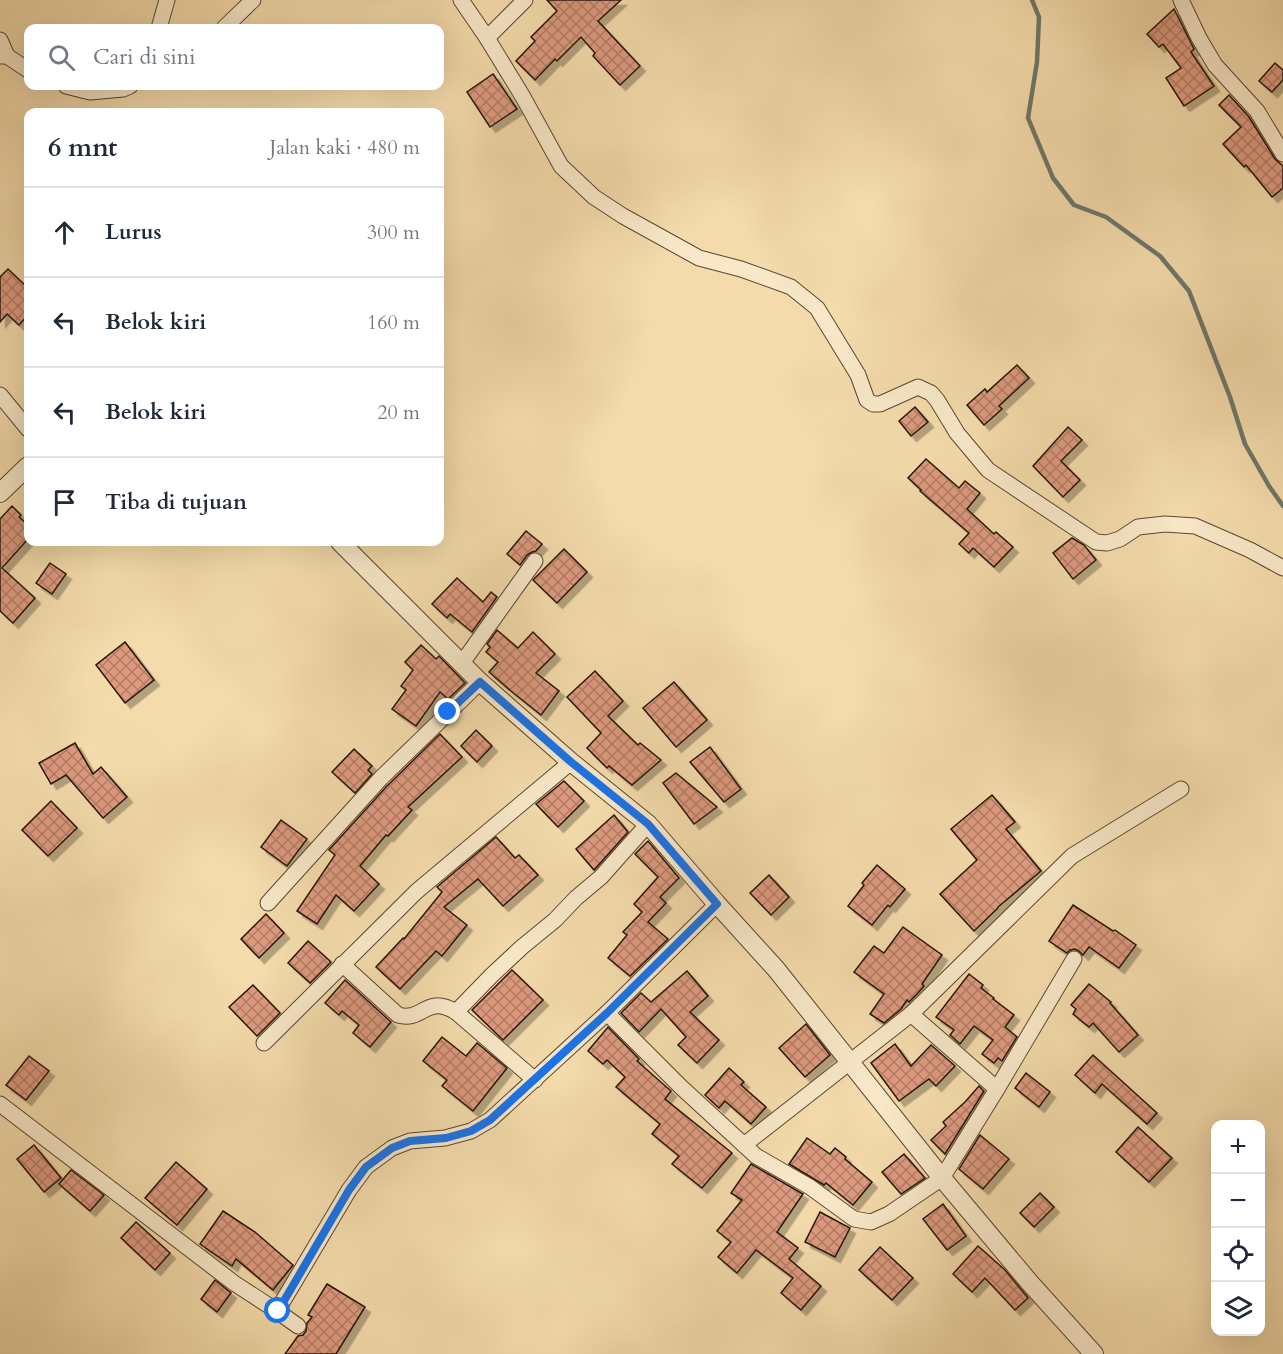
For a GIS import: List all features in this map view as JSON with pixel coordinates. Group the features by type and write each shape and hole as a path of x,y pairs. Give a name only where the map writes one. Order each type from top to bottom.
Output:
{"street":[{"path":"160,24 167,0"},
{"path":"228,24 253,0"},
{"path":"461,0 523,97 561,166 577,182 622,216 699,258 741,269 791,287 817,308 858,375 867,400 873,404 880,404 918,387 925,389 937,400 957,434 988,471 1096,542 1107,543 1138,527 1165,524 1188,525 1250,550 1283,568"},
{"path":"487,38 525,0"},
{"path":"1181,0 1215,65 1257,111 1283,154"},
{"path":"0,40 3,56 24,68"},
{"path":"82,90 90,92 112,90"},
{"path":"0,395 24,424"},
{"path":"0,493 24,470"},
{"path":"344,546 480,682 571,762 648,824 776,969 942,1178 1030,1283 1094,1354"},
{"path":"462,663 535,561"},
{"path":"268,903 381,778 480,682"},
{"path":"264,1043 417,891 571,762"},
{"path":"744,1145 911,1014 1072,856 1181,789"},
{"path":"456,1012 522,947 601,877 648,824"},
{"path":"278,1311 349,1190 366,1167 392,1148 410,1141 446,1138 471,1131 490,1120 607,1013 717,904"},
{"path":"607,1013 681,1087 756,1156 810,1187 855,1219 871,1222 889,1214 942,1178 1074,959"},
{"path":"342,964 398,1015 407,1017 435,1005 446,1006 456,1012 535,1080"},
{"path":"911,1014 997,1089"},
{"path":"0,1104 234,1283 298,1326"}],"building":[{"path":"547,0 621,0 598,21 640,66 620,85 593,56 595,53 581,37 535,80 516,61 535,41 531,37 557,11"},
{"path":"1174,9 1194,49 1191,52 1214,86 1184,106 1166,78 1181,68 1163,44 1159,47 1147,34"},
{"path":"1275,63 1283,70 1283,80 1272,92 1259,81"},
{"path":"493,74 517,109 490,127 467,92"},
{"path":"1229,95 1249,117 1275,159 1283,166 1283,188 1272,197 1246,165 1244,167 1223,144 1241,127 1219,105"},
{"path":"8,269 24,284 24,319 19,325 7,314 0,322 0,277"},
{"path":"1017,365 1029,378 999,406 1002,409 984,425 967,405 985,389 987,392"},
{"path":"915,407 928,422 911,436 899,421"},
{"path":"1068,427 1082,440 1061,461 1080,480 1063,497 1033,466"},
{"path":"926,459 959,488 965,481 980,493 967,509 994,534 996,532 1013,547 994,567 973,548 969,553 959,544 969,533 908,478"},
{"path":"12,506 24,521 24,543 2,568 35,598 13,623 0,611 0,519"},
{"path":"526,531 542,544 536,551 527,555 520,565 507,554"},
{"path":"1072,538 1084,545 1096,560 1073,579 1053,553"},
{"path":"564,549 587,572 557,603 533,580"},
{"path":"50,563 66,574 52,594 36,583"},
{"path":"457,578 483,602 491,592 497,597 472,632 450,614 447,618 432,604"},
{"path":"497,630 518,648 533,632 555,654 536,673 559,691 541,715 489,672 498,662 486,652 490,647 487,644"},
{"path":"125,642 154,680 125,703 96,665"},
{"path":"421,645 436,659 439,656 465,683 448,699 440,692 416,726 392,709 406,690 401,686 413,670 405,662"},
{"path":"595,671 623,701 608,716 638,745 640,743 661,760 632,785 609,766 607,768 587,748 601,733 567,697"},
{"path":"674,682 707,720 676,747 643,708"},
{"path":"476,730 492,746 477,762 461,746"},
{"path":"440,734 462,757 408,807 412,810 388,836 386,835 360,866 379,884 354,911 336,895 317,924 297,911 335,855 329,850 386,787"},
{"path":"75,743 93,774 101,767 127,797 103,818 66,775 51,784 39,763"},
{"path":"710,747 741,789 724,802 690,762"},
{"path":"354,749 372,766 368,770 372,774 355,793 332,772"},
{"path":"676,773 717,807 694,824 663,783"},
{"path":"564,781 584,801 558,827 536,804"},
{"path":"992,795 1015,822 1006,829 1041,871 998,907 974,931 940,894 977,860 951,829"},
{"path":"51,801 77,828 48,856 22,830"},
{"path":"614,815 628,832 594,870 576,849"},
{"path":"281,820 307,839 287,866 261,847"},
{"path":"496,837 515,858 519,855 538,875 503,906 478,879 444,907 467,925 442,956 436,951 400,989 376,967 404,939 442,892 437,887"},
{"path":"648,841 679,878 660,897 666,903 648,922 668,939 630,976 608,958 627,935 623,932 642,912 634,904 658,877 635,854"},
{"path":"877,865 905,889 872,925 848,906 864,885 862,883"},
{"path":"769,875 789,897 771,915 750,893"},
{"path":"1073,905 1136,945 1119,968 1089,947 1083,955 1075,949 1067,953 1049,941"},
{"path":"266,914 284,933 259,958 241,939"},
{"path":"903,927 942,955 922,984 924,986 884,1023 870,1014 884,994 854,972 874,946 884,953"},
{"path":"308,941 331,962 310,983 288,963"},
{"path":"512,970 543,1000 503,1040 472,1010"},
{"path":"687,971 708,996 690,1012 719,1040 697,1063 678,1045 686,1037 661,1009 639,1032 621,1013 641,993 651,1002"},
{"path":"969,974 983,985 981,988 993,999 1014,1015 1005,1027 1017,1037 1002,1061 998,1058 994,1063 982,1054 993,1040 974,1026 960,1044 950,1035 954,1030 936,1017"},
{"path":"345,980 391,1022 370,1047 353,1033 359,1025 342,1011 339,1015 325,1003"},
{"path":"1089,984 1111,1002 1138,1035 1119,1052 1093,1023 1089,1027 1073,1014 1076,1009 1071,1005"},
{"path":"253,985 280,1013 257,1036 229,1007"},
{"path":"806,1024 830,1055 805,1077 779,1048"},
{"path":"608,1027 639,1059 637,1061 671,1091 665,1099 732,1153 702,1188 672,1164 679,1156 652,1134 660,1124 616,1087 625,1077 607,1060 603,1064 588,1051"},
{"path":"442,1037 466,1056 477,1043 507,1068 473,1111 442,1086 447,1080 423,1061"},
{"path":"895,1044 911,1066 931,1045 955,1066 936,1086 929,1079 899,1101 871,1063"},
{"path":"1093,1055 1157,1113 1147,1124 1102,1084 1095,1093 1075,1075"},
{"path":"29,1056 49,1071 26,1100 6,1085"},
{"path":"729,1068 744,1082 741,1085 766,1107 751,1124 725,1101 719,1108 705,1095"},
{"path":"1026,1073 1050,1092 1039,1107 1015,1088"},
{"path":"979,1086 984,1091 945,1154 931,1140 946,1126 943,1122"},
{"path":"1138,1127 1172,1158 1149,1182 1116,1152"},
{"path":"980,1135 1009,1159 983,1189 959,1169"},
{"path":"807,1138 830,1154 835,1148 872,1182 853,1205 826,1183 824,1185 789,1164"},
{"path":"34,1145 61,1178 44,1192 17,1159"},
{"path":"904,1154 925,1178 901,1194 882,1172"},
{"path":"176,1162 207,1189 177,1225 145,1198"},
{"path":"751,1164 803,1194 777,1232 798,1248 789,1259 821,1286 801,1310 781,1293 793,1278 756,1250 737,1273 718,1257 731,1242 717,1231 742,1200 731,1193"},
{"path":"71,1170 104,1195 90,1211 59,1184"},
{"path":"1040,1193 1054,1207 1034,1227 1020,1213"},
{"path":"943,1204 966,1236 947,1250 923,1219"},
{"path":"223,1211 255,1232 293,1265 273,1290 236,1259 232,1266 200,1244"},
{"path":"820,1212 850,1228 835,1257 805,1242"},
{"path":"136,1222 170,1253 155,1270 121,1238"},
{"path":"978,1246 1005,1270 1028,1298 1015,1310 985,1278 972,1292 953,1274"},
{"path":"880,1247 913,1278 892,1300 859,1270"},
{"path":"215,1280 231,1293 217,1312 201,1299"},
{"path":"327,1284 365,1307 336,1354 285,1354 298,1336 303,1335 306,1331 307,1323 312,1317 308,1315"}],"waterway":[{"path":"1032,0 1039,17 1037,62 1028,118 1053,178 1074,205 1106,217 1160,256 1189,291 1230,397 1245,444 1283,506"}],"route":[{"path":"278,1311 349,1190 366,1167 392,1148 410,1141 446,1138 471,1131 490,1120 607,1013 717,904 648,824 571,762 480,682 448,712"}]}
